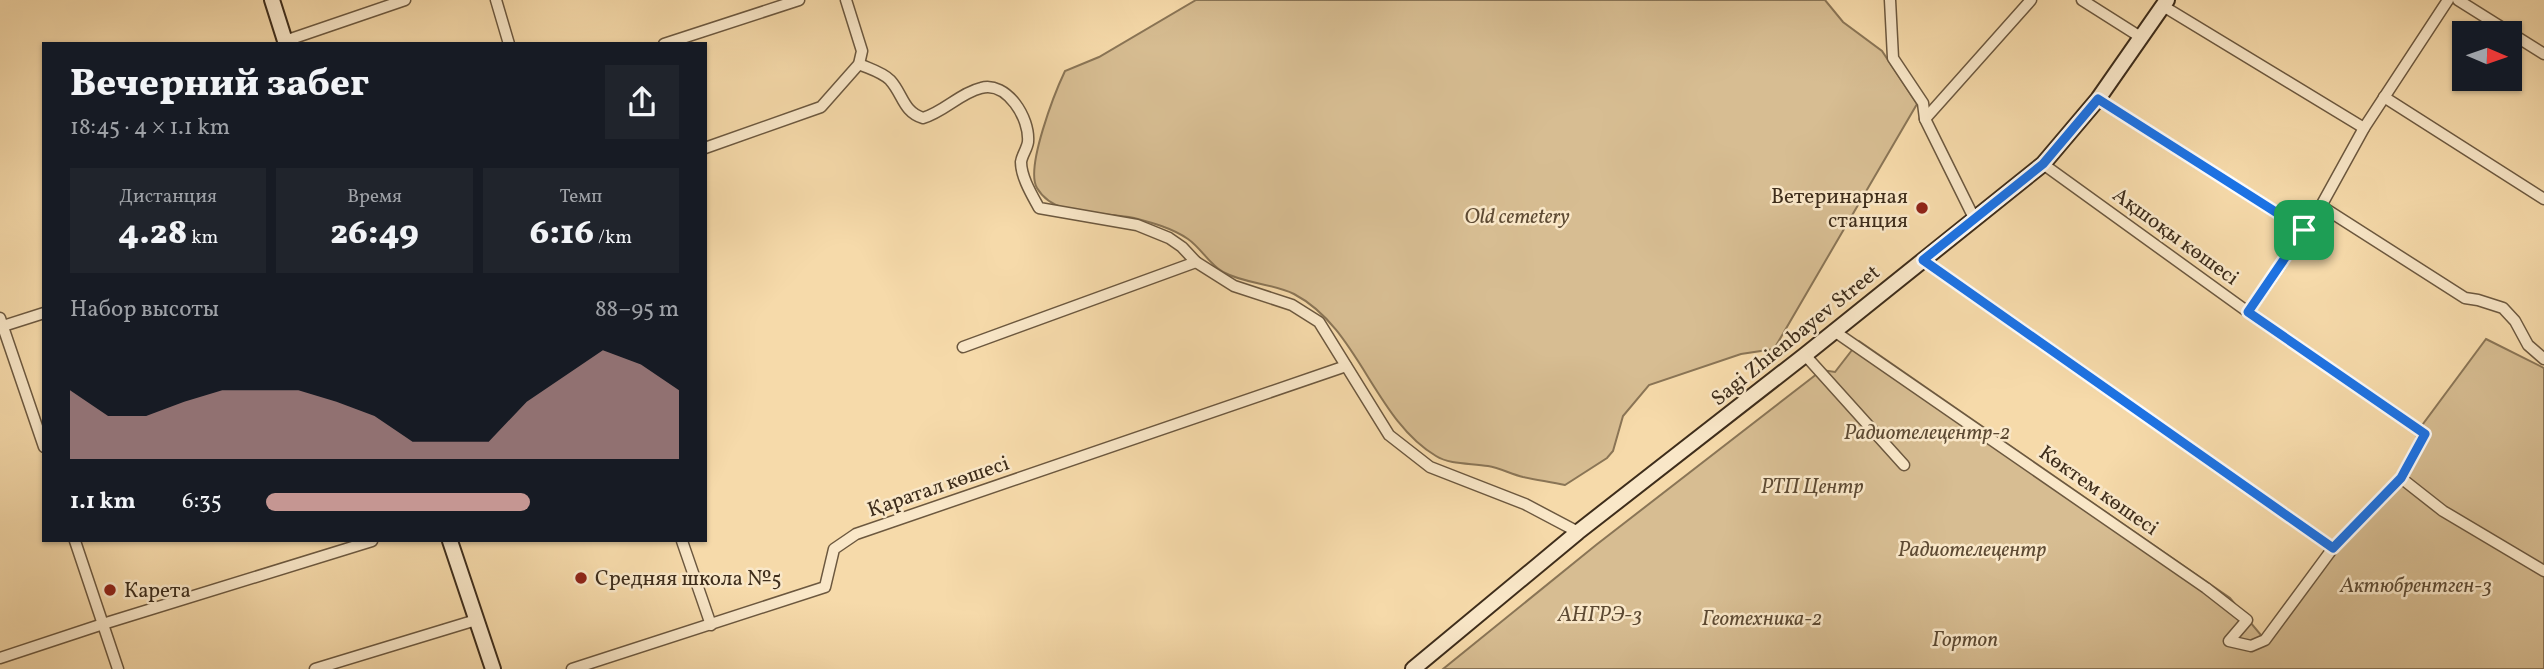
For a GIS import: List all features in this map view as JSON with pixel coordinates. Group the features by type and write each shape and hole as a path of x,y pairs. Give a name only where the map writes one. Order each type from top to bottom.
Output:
{"main road":[{"path":"272,0 285,42"},
{"name":"Sagi Zhienbayev Street","path":"1413,669 1578,532 2043,164 2098,99 2166,3"},
{"path":"450,542 493,669"}],"street":[{"path":"285,42 405,0"},
{"path":"496,0 508,42"},
{"path":"670,42 799,0"},
{"path":"707,147 821,107 859,64 862,51 846,0"},
{"path":"1890,0 1893,58 1923,103 1925,119 1973,218"},
{"path":"1925,119 2031,0"},
{"path":"2082,0 2142,38"},
{"path":"2248,312 2321,206 2364,128 2448,0"},
{"path":"2458,0 2544,54"},
{"path":"2166,3 2364,128"},
{"path":"859,64 883,74 893,83 906,109 923,118 982,87 994,87 1005,92 1027,128 1028,144 1021,162 1038,208 1137,225 1169,238 1196,262 1234,286 1292,305 1319,322 1389,435 1430,467 1525,504 1578,532"},
{"path":"2384,97 2544,199"},
{"path":"2098,99 2304,230"},
{"name":"Ақшоқы көшесі","path":"2043,164 2248,312 2425,434 2401,478"},
{"path":"2321,206 2465,299 2478,299 2503,308 2515,321 2528,345 2544,359"},
{"path":"1923,260 2333,548 2401,478 2443,511 2544,571"},
{"path":"963,346 1196,262"},
{"path":"42,314 1,324 42,441"},
{"name":"Көктем көшесі","path":"1834,331 2206,588 2247,620 2229,641 2250,646 2265,640 2333,548"},
{"path":"1805,355 1904,465"},
{"name":"Қаратал көшесі","path":"572,669 825,587 834,549 856,534 1346,366"},
{"path":"75,542 118,669"},
{"path":"0,659 103,624 369,542"},
{"path":"682,542 711,625"},
{"path":"314,669 476,620"}],"green space":[{"name":"Old cemetery","path":"1196,0 1825,0 1843,22 1882,51 1917,104 1774,349 1741,354 1649,385 1623,416 1613,451 1607,458 1565,485 1523,477 1488,466 1448,461 1436,456 1415,440 1397,420 1335,328 1316,309 1294,294 1223,272 1193,243 1169,229 1134,218 1067,209 1045,198 1037,188 1034,178 1038,148 1065,71 1099,57"},
{"path":"2486,339 2544,368 2544,669 1443,669 1596,545 1822,370 1835,372 1859,341 2230,598 2265,640 2333,548 2401,478 2420,428"}],"place":[{"name":"Ветеринарная станция","path":"1922,208"},
{"name":"Средняя школа №5","path":"581,578"},
{"name":"Карета","path":"110,590"}],"route":[{"path":"2098,99 2304,230 2248,312 2425,434 2401,478 2333,548 1923,260 2043,164 2098,99"}],"park label":[{"name":"Радиотелецентр-2","path":"1927,432"},
{"name":"РТП Центр","path":"1812,486"},
{"name":"Радиотелецентр","path":"1972,549"},
{"name":"Актюбрентген-3","path":"2416,585"},
{"name":"АНГРЭ-3","path":"1600,614"},
{"name":"Геотехника-2","path":"1762,618"},
{"name":"Гортоп","path":"1965,639"}]}
